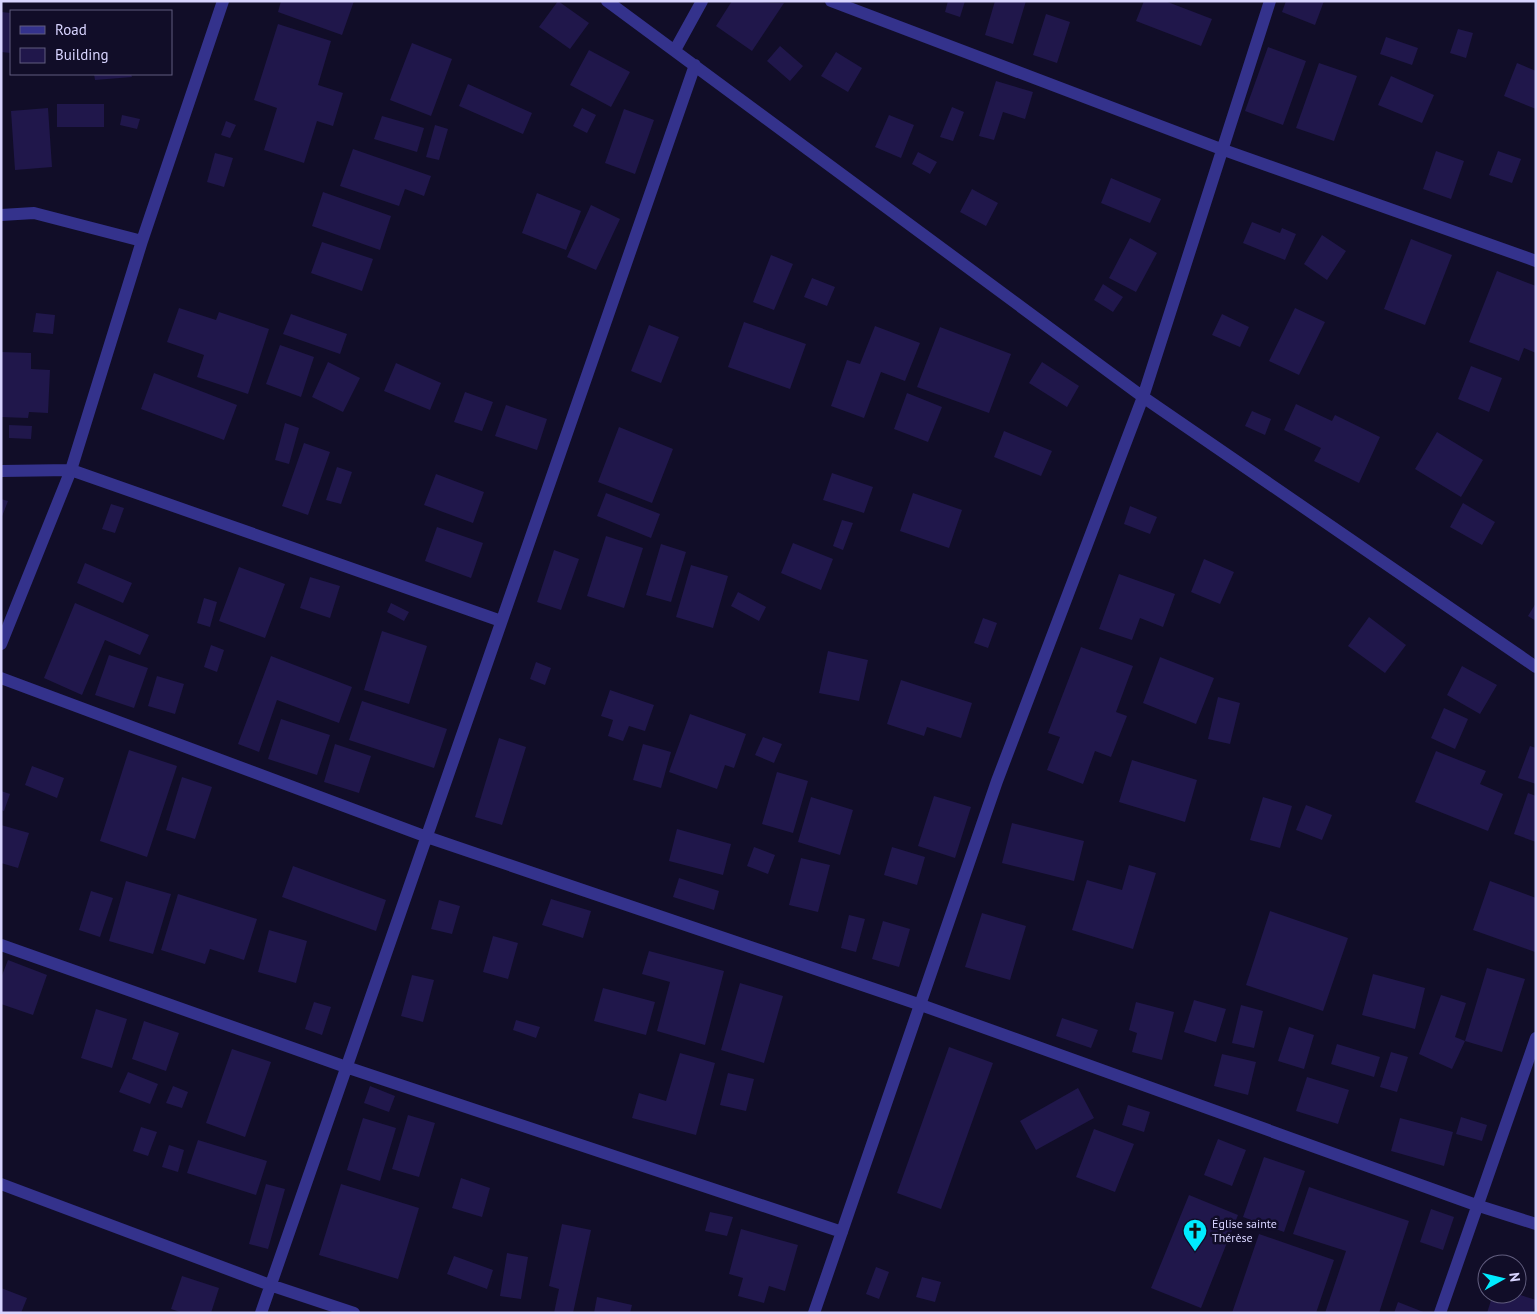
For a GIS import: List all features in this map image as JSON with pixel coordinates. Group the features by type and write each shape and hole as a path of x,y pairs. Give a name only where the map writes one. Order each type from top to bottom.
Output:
{"street":[{"path":"1,644 71,470 142,241 223,1"},
{"path":"607,1 1143,397 1536,667"},
{"path":"675,50 702,1"},
{"path":"831,1 1222,149 1536,260"},
{"path":"814,1313 997,781 1143,397 1270,1"},
{"path":"261,1313 695,65"},
{"path":"1,215 34,213 142,241"},
{"path":"1,470 71,470 501,621"},
{"path":"1,678 427,837 921,1005 1476,1205 1536,1224"},
{"path":"1,945 346,1067 842,1232"},
{"path":"1440,1313 1476,1205 1536,1038"},
{"path":"1,1184 270,1285 354,1313"}],"building":[{"path":"281,1 354,1 342,35 278,12"},
{"path":"558,1 589,23 570,49 539,27"},
{"path":"732,1 784,3 752,51 716,26"},
{"path":"948,1 965,1 960,17 945,12"},
{"path":"995,1 1026,1 1013,44 985,35"},
{"path":"1144,1 1165,1 1212,19 1201,46 1136,21"},
{"path":"1286,1 1324,1 1315,25 1282,12"},
{"path":"1,12 10,13 10,53 1,52"},
{"path":"1046,14 1070,22 1057,63 1033,55"},
{"path":"278,24 331,41 318,85 343,93 333,126 317,121 304,163 264,150 277,108 254,100"},
{"path":"1458,29 1473,33 1466,58 1450,53"},
{"path":"1386,37 1418,48 1412,65 1380,54"},
{"path":"412,43 452,59 431,116 390,100"},
{"path":"780,46 803,66 790,81 767,61"},
{"path":"1268,47 1306,61 1283,125 1245,111"},
{"path":"589,50 630,72 611,107 570,85"},
{"path":"836,52 862,68 848,92 821,76"},
{"path":"1319,63 1357,76 1334,141 1296,128"},
{"path":"1517,63 1536,71 1536,109 1504,96"},
{"path":"94,75 131,75 132,77 95,80"},
{"path":"1391,76 1434,95 1422,123 1378,105"},
{"path":"996,81 1033,92 1025,119 1003,112 994,140 979,136"},
{"path":"468,84 532,113 523,134 459,106"},
{"path":"57,104 104,104 104,127 57,127"},
{"path":"952,107 964,112 953,141 940,137"},
{"path":"48,108 52,167 15,170 11,111"},
{"path":"582,108 596,115 587,133 573,126"},
{"path":"624,109 654,120 635,174 605,163"},
{"path":"122,115 140,119 137,129 120,125"},
{"path":"889,115 914,125 901,158 875,147"},
{"path":"382,116 424,128 417,152 374,139"},
{"path":"226,121 236,125 230,138 221,135"},
{"path":"435,125 448,129 439,160 426,157"},
{"path":"353,149 431,176 424,196 405,189 399,206 340,186"},
{"path":"1436,151 1464,161 1451,199 1423,189"},
{"path":"1498,151 1521,159 1512,183 1489,175"},
{"path":"918,152 937,162 930,174 912,164"},
{"path":"215,153 233,158 224,187 207,182"},
{"path":"1111,178 1161,199 1150,223 1101,203"},
{"path":"972,189 998,203 986,226 960,212"},
{"path":"323,192 391,216 380,250 312,226"},
{"path":"537,193 581,211 566,250 522,233"},
{"path":"591,205 620,219 596,270 567,257"},
{"path":"1252,222 1280,233 1282,228 1296,234 1285,260 1243,243"},
{"path":"1322,235 1346,251 1327,280 1304,264"},
{"path":"1130,238 1157,253 1136,292 1109,278"},
{"path":"1411,239 1452,255 1425,325 1384,309"},
{"path":"322,242 373,259 362,291 311,273"},
{"path":"771,255 793,264 774,310 753,302"},
{"path":"1497,271 1536,286 1536,353 1524,348 1519,361 1469,342"},
{"path":"812,278 835,287 827,306 804,297"},
{"path":"1103,284 1123,297 1113,312 1094,300"},
{"path":"179,308 216,320 219,312 269,329 248,394 197,377 204,355 167,342"},
{"path":"1295,308 1325,322 1299,375 1269,361"},
{"path":"36,313 55,315 53,334 33,332"},
{"path":"291,314 347,334 340,354 283,334"},
{"path":"1222,314 1249,327 1240,347 1212,335"},
{"path":"744,322 806,344 790,389 728,367"},
{"path":"649,325 679,337 661,383 631,371"},
{"path":"875,326 920,343 905,381 881,372 864,418 831,406 847,360 860,364"},
{"path":"940,327 1011,354 989,413 917,387"},
{"path":"280,345 314,357 301,397 266,384"},
{"path":"1,352 31,353 31,369 50,370 48,413 29,412 28,418 1,417"},
{"path":"328,362 360,378 343,412 312,397"},
{"path":"1042,362 1079,386 1067,407 1029,383"},
{"path":"396,363 441,383 430,410 384,391"},
{"path":"1471,366 1502,378 1489,412 1458,399"},
{"path":"154,373 237,405 224,440 141,409"},
{"path":"465,392 493,402 482,431 454,422"},
{"path":"907,393 942,407 928,442 894,429"},
{"path":"1296,404 1332,421 1335,415 1380,437 1359,483 1314,461 1321,448 1284,430"},
{"path":"506,405 547,419 537,450 495,436"},
{"path":"1252,411 1271,419 1265,435 1245,426"},
{"path":"285,423 299,428 289,464 275,460"},
{"path":"9,425 32,426 31,439 9,438"},
{"path":"619,427 673,449 652,503 598,482"},
{"path":"1004,431 1052,451 1041,476 994,457"},
{"path":"1437,432 1483,460 1461,497 1415,469"},
{"path":"304,443 330,452 308,515 282,506"},
{"path":"337,467 352,472 341,504 326,500"},
{"path":"832,473 873,487 864,513 823,500"},
{"path":"436,474 484,492 473,523 424,505"},
{"path":"606,493 660,514 651,538 597,516"},
{"path":"913,493 962,510 949,548 900,531"},
{"path":"1,499 8,501 1,519"},
{"path":"1463,503 1495,522 1482,545 1450,527"},
{"path":"111,504 124,508 115,533 102,529"},
{"path":"1130,506 1157,517 1150,534 1124,524"},
{"path":"842,520 853,523 843,550 833,546"},
{"path":"437,527 483,543 471,578 425,561"},
{"path":"606,536 643,548 624,608 587,596"},
{"path":"793,543 833,559 821,590 781,573"},
{"path":"661,544 686,552 671,602 646,595"},
{"path":"554,550 579,559 561,610 537,602"},
{"path":"1204,559 1234,572 1220,604 1191,592"},
{"path":"85,563 132,583 123,603 77,583"},
{"path":"691,565 728,576 713,628 676,617"},
{"path":"239,567 285,584 265,638 219,621"},
{"path":"1119,574 1175,594 1163,627 1140,618 1132,640 1099,629"},
{"path":"310,577 340,586 330,618 300,608"},
{"path":"738,592 766,607 759,621 731,606"},
{"path":"204,598 217,602 210,627 197,623"},
{"path":"75,603 149,635 140,655 105,640 82,695 44,678"},
{"path":"391,603 409,612 404,621 387,612"},
{"path":"1536,603 1536,621 1528,616"},
{"path":"1369,617 1406,645 1385,673 1348,646"},
{"path":"983,618 997,623 988,648 974,643"},
{"path":"382,631 427,646 409,704 364,690"},
{"path":"211,645 224,650 217,672 204,667"},
{"path":"1081,647 1133,666 1116,712 1127,716 1111,757 1095,751 1083,784 1047,770 1060,737 1048,733"},
{"path":"828,651 868,660 859,701 819,693"},
{"path":"109,655 148,668 134,708 95,695"},
{"path":"271,656 352,687 339,723 277,700 259,752 238,744"},
{"path":"1160,657 1214,678 1196,724 1143,703"},
{"path":"536,662 551,668 545,685 530,679"},
{"path":"1462,666 1497,685 1480,714 1447,695"},
{"path":"157,676 184,684 175,714 148,706"},
{"path":"901,680 972,703 961,738 927,727 924,736 887,724"},
{"path":"610,690 654,705 645,731 629,726 623,741 608,736 613,720 601,716"},
{"path":"1218,697 1240,703 1230,744 1208,739"},
{"path":"362,701 447,729 434,768 349,740"},
{"path":"1444,708 1468,719 1455,749 1431,738"},
{"path":"690,714 746,734 734,768 725,765 717,789 669,772"},
{"path":"281,719 330,735 317,775 268,759"},
{"path":"763,737 782,744 774,763 755,755"},
{"path":"499,738 526,747 502,825 475,817"},
{"path":"335,744 371,756 359,793 324,782"},
{"path":"643,744 671,752 661,788 633,780"},
{"path":"1530,746 1536,748 1536,784 1518,778"},
{"path":"129,750 177,766 147,857 100,841"},
{"path":"1436,751 1486,771 1480,784 1503,794 1488,831 1415,802"},
{"path":"1132,760 1197,780 1185,822 1119,802"},
{"path":"32,766 64,778 57,798 25,785"},
{"path":"777,772 808,781 793,833 762,824"},
{"path":"182,777 212,787 195,839 166,830"},
{"path":"1,791 10,794 4,811 1,810"},
{"path":"1528,793 1536,796 1536,842 1514,834"},
{"path":"934,796 971,807 955,858 918,846"},
{"path":"811,797 853,810 840,855 798,842"},
{"path":"1263,797 1292,806 1280,848 1250,840"},
{"path":"1306,805 1332,815 1322,840 1296,830"},
{"path":"1012,823 1084,841 1074,881 1002,863"},
{"path":"1,825 29,833 18,868 1,863"},
{"path":"677,829 731,844 723,875 669,861"},
{"path":"754,847 775,855 768,874 747,866"},
{"path":"892,847 925,857 917,885 884,875"},
{"path":"801,858 830,865 818,912 789,905"},
{"path":"1129,865 1156,873 1133,949 1072,930 1087,880 1122,890"},
{"path":"293,866 386,900 376,931 282,897"},
{"path":"679,878 719,891 714,910 673,897"},
{"path":"126,881 171,894 153,954 109,941"},
{"path":"1490,881 1536,898 1535,952 1473,930"},
{"path":"91,891 113,898 100,937 79,930"},
{"path":"178,894 257,919 244,960 210,949 205,964 161,950"},
{"path":"551,899 591,911 583,938 542,925"},
{"path":"439,900 460,906 452,934 431,929"},
{"path":"1270,911 1348,938 1323,1011 1246,985"},
{"path":"982,913 1026,926 1010,980 965,967"},
{"path":"849,915 865,919 856,952 841,948"},
{"path":"883,921 910,929 899,967 872,959"},
{"path":"269,930 307,941 296,983 258,972"},
{"path":"493,936 518,943 508,979 483,972"},
{"path":"649,951 724,971 705,1045 657,1031 670,982 642,974"},
{"path":"8,960 47,975 33,1015 1,1004 1,978"},
{"path":"1487,968 1525,979 1502,1052 1465,1041"},
{"path":"1373,974 1425,988 1415,1029 1362,1015"},
{"path":"412,975 434,980 423,1022 401,1016"},
{"path":"740,983 783,996 764,1063 721,1050"},
{"path":"603,988 655,1002 646,1035 594,1021"},
{"path":"1441,995 1466,1003 1455,1037 1465,1041 1452,1069 1419,1054"},
{"path":"1194,1000 1226,1009 1216,1042 1184,1032"},
{"path":"314,1002 331,1007 322,1035 305,1029"},
{"path":"1136,1002 1174,1012 1162,1060 1132,1052 1137,1033 1129,1030"},
{"path":"1241,1005 1263,1011 1254,1048 1232,1043"},
{"path":"96,1009 127,1019 112,1068 81,1058"},
{"path":"1062,1018 1098,1030 1091,1048 1056,1036"},
{"path":"516,1020 540,1027 536,1038 513,1030"},
{"path":"144,1021 179,1033 166,1071 132,1059"},
{"path":"1289,1027 1314,1035 1304,1069 1278,1061"},
{"path":"1337,1044 1380,1057 1374,1077 1331,1064"},
{"path":"949,1047 993,1063 941,1209 897,1193"},
{"path":"232,1049 271,1062 245,1137 206,1123"},
{"path":"1391,1052 1408,1057 1397,1092 1380,1087"},
{"path":"680,1053 715,1063 696,1135 632,1118 639,1093 666,1101"},
{"path":"1222,1054 1256,1062 1248,1095 1214,1086"},
{"path":"128,1072 158,1084 150,1104 119,1092"},
{"path":"728,1073 754,1079 746,1111 720,1105"},
{"path":"1307,1077 1349,1090 1338,1124 1296,1111"},
{"path":"173,1086 188,1092 182,1108 166,1103"},
{"path":"370,1086 395,1096 389,1112 364,1103"},
{"path":"1078,1088 1094,1118 1036,1150 1020,1121"},
{"path":"1128,1105 1150,1112 1144,1132 1122,1125"},
{"path":"408,1115 435,1123 419,1177 392,1169"},
{"path":"1461,1117 1487,1125 1482,1141 1456,1134"},
{"path":"363,1118 396,1128 380,1181 347,1170"},
{"path":"1400,1118 1453,1132 1444,1166 1391,1151"},
{"path":"141,1127 157,1132 148,1156 133,1151"},
{"path":"1094,1129 1134,1144 1115,1192 1076,1177"},
{"path":"1218,1139 1246,1150 1232,1186 1204,1175"},
{"path":"198,1140 267,1161 256,1195 187,1173"},
{"path":"169,1145 184,1150 178,1172 162,1167"},
{"path":"1264,1157 1305,1171 1284,1232 1243,1217"},
{"path":"461,1178 490,1188 482,1217 452,1208"},
{"path":"266,1184 285,1189 268,1249 249,1244"},
{"path":"341,1184 419,1208 398,1279 319,1255"},
{"path":"1309,1187 1409,1221 1379,1313 1325,1313 1346,1251 1293,1234"},
{"name":"Église sainte Thérèse","path":"1189,1195 1238,1215 1201,1308 1151,1288"},
{"path":"1431,1209 1454,1217 1443,1250 1420,1242"},
{"path":"710,1212 733,1217 727,1236 705,1231"},
{"path":"562,1224 591,1230 573,1313 554,1313 559,1289 549,1286"},
{"path":"741,1229 798,1245 785,1291 769,1286 764,1303 738,1296 743,1278 729,1274"},
{"path":"1259,1234 1334,1260 1316,1313 1232,1313"},
{"path":"507,1253 528,1257 521,1299 500,1296"},
{"path":"454,1256 493,1270 487,1289 447,1274"},
{"path":"876,1267 889,1272 879,1299 866,1294"},
{"path":"182,1276 219,1288 211,1313 183,1313 171,1309"},
{"path":"922,1277 941,1282 935,1302 916,1297"},
{"path":"1,1288 27,1298 21,1313 1,1313"},
{"path":"597,1297 632,1305 630,1313 594,1313"},
{"path":"1527,1297 1536,1300 1533,1313 1487,1313 1490,1304 1527,1304"},
{"path":"1398,1302 1426,1313 1394,1313"}],"place":[{"name":"Église sainte Thérèse","path":"1195,1252"}]}
